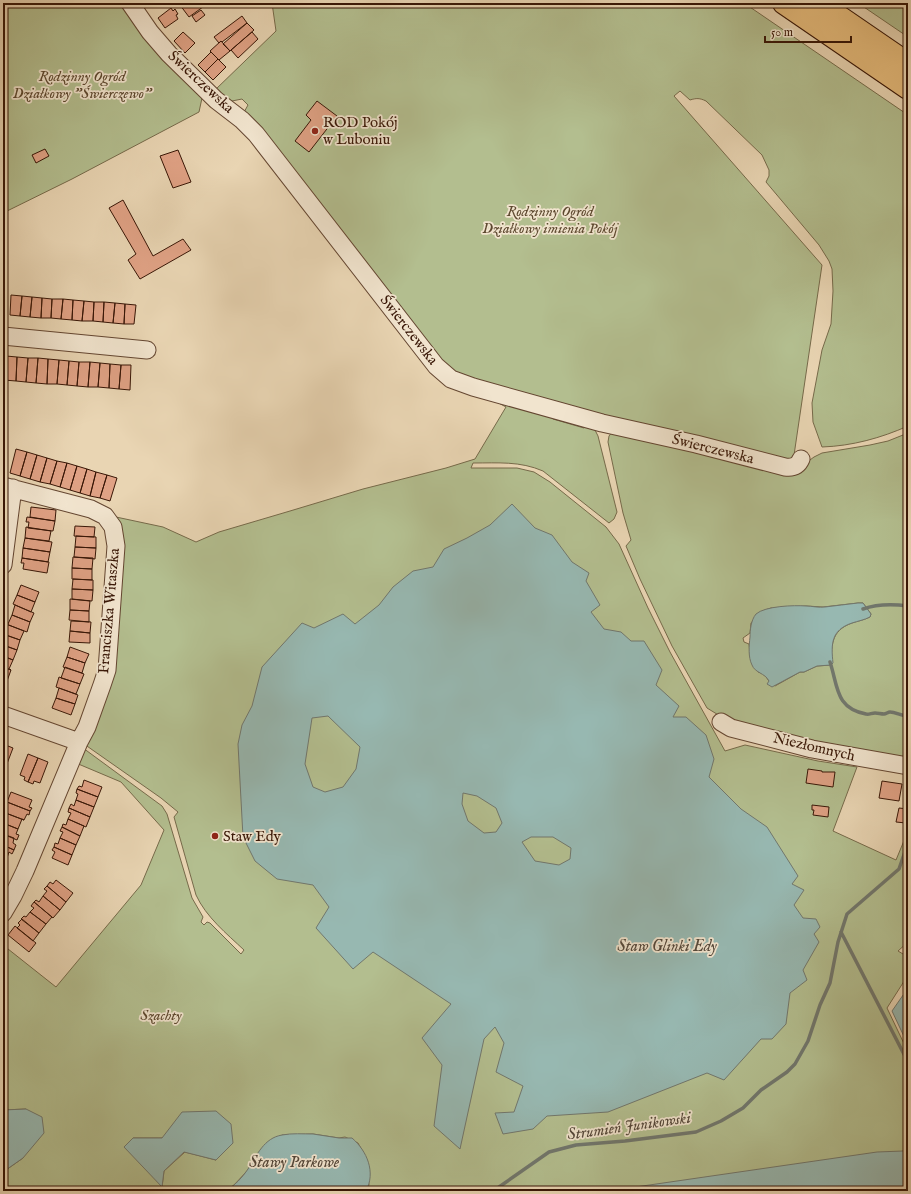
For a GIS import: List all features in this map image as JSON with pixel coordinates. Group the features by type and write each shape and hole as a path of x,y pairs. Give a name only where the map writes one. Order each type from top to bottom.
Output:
{"highway":[{"path":"784,3 908,88"},
{"path":"819,3 908,64"}],"street":[{"name":"Świerczewska","path":"130,3 150,32 169,54 216,100 242,120 256,134 436,366 451,379 473,387 602,423 696,444 785,468 795,466 801,459"},
{"path":"3,336 146,350"},
{"path":"3,565 8,487"},
{"name":"Franciszka Witaszka","path":"3,913 8,894 87,727 107,670 116,546 113,527 105,516 92,509 8,487"},
{"path":"3,715 79,742"},
{"name":"Niezłomnych","path":"722,722 731,728 812,749 908,766"}],"green space":[{"name":"Rodzinny Ogród Działkowy \"Świerczewo\"","path":"3,3 123,3 202,98 199,112 72,179 3,213"},
{"name":"Rodzinny Ogród Działkowy imienia Pokój","path":"272,3 744,3 908,115 908,426 866,441 822,447 813,422 812,403 822,350 831,324 833,291 832,269 829,261 819,245 766,182 769,176 769,170 762,155 706,101 702,99 690,100 680,91 674,96 822,265 793,462 601,418 452,375 243,114 248,105 242,99 227,102 215,90 276,31"},
{"path":"858,3 908,3 908,37"},
{"name":"Szachty","path":"482,394 554,413 553,419 584,428 585,425 595,430 598,436 617,512 614,519 609,523 543,471 509,463 473,463 471,468 517,468 534,472 550,482 606,527 619,544 670,652 725,751 745,745 818,761 857,767 833,831 896,860 908,831 908,942 898,951 908,957 908,975 887,1008 908,1052 908,1191 366,1191 369,1185 363,1152 358,1143 345,1137 339,1138 313,1134 282,1135 255,1157 248,1170 226,1191 6,1191 3,1182 3,1172 23,1158 26,1109 3,1110 3,945 56,987 141,885 164,830 121,782 76,763 83,748 162,806 167,814 192,898 203,917 201,922 204,925 207,922 210,923 241,954 244,950 211,918 205,911 196,895 174,817 178,812 161,798 84,744 99,705 116,517 163,527 196,542 219,532 363,489 475,459 506,407","holes":["133,1138 162,1138 216,1160 185,1152 164,1171 162,1187"]},
{"path":"613,431 799,468 822,453 888,441 908,433 908,759 780,734 720,716 707,708 672,646 626,546 631,540 623,513 608,442 609,436","holes":["863,603 871,614 870,617 845,626 840,630 832,645 831,665 817,666 804,672 800,672 775,686 764,674 758,672 750,654 749,644 744,642 743,638 750,633 751,623 762,611 771,608 806,606 823,607"]}],"water":[{"name":"Staw Glinki Edy","path":"512,504 535,528 552,535 572,562 589,573 586,581 600,605 591,612 604,629 621,632 631,641 644,641 662,670 656,685 679,706 673,717 686,717 706,735 714,759 709,777 741,809 767,827 798,876 792,884 804,890 794,905 803,918 816,919 820,927 814,934 819,942 803,970 807,980 790,993 786,1024 772,1039 761,1039 724,1080 707,1073 608,1112 547,1116 533,1129 503,1134 495,1113 514,1112 523,1086 496,1072 504,1043 495,1027 484,1039 460,1149 434,1126 442,1065 422,1038 451,1004 373,952 353,969 316,928 329,907 313,885 277,879 255,861 243,837 238,744 242,725 252,706 262,667 302,623 314,628 343,614 355,624 379,605 393,587 413,571 433,567 444,549 490,525","holes":["328,716 360,747 356,769 343,787 325,792 313,787 305,764 312,718","463,793 477,796 496,808 502,823 496,832 484,833 468,821 462,804","531,837 553,837 571,848 570,859 559,865 535,861 522,842"]},
{"path":"863,603 871,614 870,617 845,626 836,634 832,650 833,663 831,665 817,666 804,672 800,672 772,687 767,684 769,681 765,676 753,668 749,655 751,628 754,616 760,611 787,606 823,607"},
{"path":"908,988 908,1045 892,1011"},
{"path":"26,1109 42,1117 44,1133 23,1158 3,1172 3,1110"},
{"name":"Stawy Parkowe","path":"216,1111 231,1124 233,1143 216,1160 184,1152 164,1171 162,1187 124,1147 133,1138 162,1138 182,1112"},
{"path":"908,1130 908,1191 608,1191 877,1152 903,1151"},
{"name":"Stawy Parkowe","path":"286,1134 313,1134 339,1138 352,1138 357,1143 366,1155 370,1169 369,1184 366,1191 226,1191 241,1178 258,1153 270,1140"}],"building":[{"path":"183,3 207,4 189,17 180,5"},
{"path":"171,8 173,11 175,9 178,14 176,15 178,19 165,28 158,18"},
{"path":"201,10 205,15 196,22 192,16"},
{"path":"242,16 247,23 219,43 214,37"},
{"path":"247,23 254,30 230,51 223,44"},
{"path":"183,32 195,43 185,53 174,41"},
{"path":"252,32 258,39 238,58 231,50"},
{"path":"221,41 230,51 219,60 210,51"},
{"path":"211,52 218,59 205,72 198,65"},
{"path":"218,59 226,67 213,80 205,72"},
{"name":"ROD Pokój w Luboniu","path":"317,101 337,116 309,152 295,141 311,120 306,115"},
{"path":"45,149 49,156 36,163 32,155"},
{"path":"178,150 191,182 173,188 160,156"},
{"path":"123,200 153,256 183,239 191,250 140,279 128,260 136,254 109,208"},
{"path":"11,295 22,296 20,316 10,315"},
{"path":"22,296 32,297 30,317 20,316"},
{"path":"32,297 42,298 41,318 30,317"},
{"path":"42,298 52,299 51,318 41,318"},
{"path":"52,299 63,299 61,319 51,318"},
{"path":"63,299 73,300 72,320 61,319"},
{"path":"73,300 84,301 82,321 72,320"},
{"path":"84,301 94,302 93,321 82,321"},
{"path":"94,302 104,302 103,322 93,321"},
{"path":"104,302 115,303 113,323 103,322"},
{"path":"115,303 125,304 124,324 113,323"},
{"path":"125,304 136,305 134,324 124,324"},
{"path":"6,356 17,357 16,381 4,380"},
{"path":"17,357 28,358 26,382 16,381"},
{"path":"28,358 38,358 36,383 26,382"},
{"path":"38,358 48,359 47,384 36,383"},
{"path":"48,359 59,360 57,384 47,384"},
{"path":"59,360 69,361 67,385 57,384"},
{"path":"69,361 79,362 77,386 67,385"},
{"path":"79,362 90,362 88,387 77,386"},
{"path":"90,362 100,363 98,387 88,387"},
{"path":"100,363 110,364 109,388 98,387"},
{"path":"110,364 121,365 119,389 109,388"},
{"path":"121,365 131,365 130,390 119,389"},
{"path":"16,449 27,452 20,476 10,473"},
{"path":"27,452 37,455 30,479 20,476"},
{"path":"37,455 47,458 40,482 30,479"},
{"path":"47,458 57,461 50,484 40,482"},
{"path":"57,461 67,463 60,487 50,484"},
{"path":"67,463 77,466 70,490 60,487"},
{"path":"77,466 87,469 80,493 70,490"},
{"path":"87,469 96,472 90,496 80,493"},
{"path":"96,472 107,475 100,498 90,496"},
{"path":"107,475 117,478 110,501 100,498"},
{"path":"31,507 56,510 55,521 30,517"},
{"path":"27,517 55,521 53,531 28,528 29,522 26,522"},
{"path":"75,526 95,527 94,537 74,536"},
{"path":"26,527 51,531 49,541 25,538"},
{"path":"76,536 96,537 96,548 75,547"},
{"path":"25,538 52,542 50,552 23,548"},
{"path":"75,547 96,548 95,559 74,557"},
{"path":"23,548 50,552 48,562 22,558"},
{"path":"73,557 93,558 92,569 72,568"},
{"path":"22,558 49,562 47,573 23,569 24,563 21,563"},
{"path":"72,568 92,569 92,580 72,579"},
{"path":"73,579 93,580 93,590 72,589"},
{"path":"21,585 39,592 35,602 17,595"},
{"path":"72,589 93,590 92,601 72,599"},
{"path":"17,595 35,602 31,612 13,604"},
{"path":"70,599 90,601 89,611 70,610"},
{"path":"15,605 34,613 30,622 12,615"},
{"path":"70,610 89,611 89,622 69,620"},
{"path":"12,615 30,622 27,632 6,624 8,624"},
{"path":"71,621 91,622 90,633 70,631"},
{"path":"6,624 24,631 20,640 3,634"},
{"path":"70,631 90,633 90,643 69,642"},
{"path":"3,634 20,640 17,650 3,645"},
{"path":"3,645 17,650 13,660 3,656"},
{"path":"70,647 89,654 85,663 67,657"},
{"path":"3,656 13,660 9,669 11,670 3,667"},
{"path":"67,657 85,663 82,673 63,667"},
{"path":"3,667 11,670 7,681 3,679"},
{"path":"65,667 84,674 80,684 61,678"},
{"path":"59,677 80,684 76,694 56,687"},
{"path":"59,688 78,695 75,704 56,698"},
{"path":"56,698 75,704 71,715 52,708"},
{"path":"3,744 13,748 5,769 3,768"},
{"path":"28,754 38,758 28,782 24,780 25,777 20,775"},
{"path":"38,758 48,762 40,783 34,781 33,784 28,782"},
{"path":"808,769 822,772 835,772 833,787 806,783"},
{"path":"84,780 102,787 98,797 77,789 79,786 82,787"},
{"path":"882,781 902,784 899,801 879,798"},
{"path":"77,789 98,797 94,807 76,800 78,794 76,793"},
{"path":"11,792 32,800 29,807 32,808 30,811 7,802"},
{"path":"76,800 94,807 90,817 69,808 71,804 74,806"},
{"path":"7,802 30,811 29,815 27,814 24,820 3,812"},
{"path":"812,805 829,807 828,817 813,815 814,810 812,810"},
{"path":"69,808 90,817 86,827 68,819 71,813 68,812"},
{"path":"899,808 908,809 906,823 896,822"},
{"path":"3,812 22,819 18,829 3,823"},
{"path":"68,819 84,826 80,836 62,827 63,824 66,825"},
{"path":"3,823 18,829 16,834 19,835 17,840 3,834"},
{"path":"62,827 80,836 76,845 60,838 63,832 60,831"},
{"path":"3,834 14,838 13,843 16,845 14,850 3,845"},
{"path":"60,838 76,845 72,855 54,847 55,843 58,844"},
{"path":"3,845 14,850 12,854 9,852 7,858 3,857"},
{"path":"54,847 72,855 68,865 52,858 55,852 52,850"},
{"path":"56,880 73,893 66,902 47,886 50,882 53,884"},
{"path":"47,886 66,902 60,910 43,896 47,891 44,889"},
{"path":"43,896 60,910 53,918 34,902 36,900 39,902"},
{"path":"34,902 52,917 46,924 30,912 34,908 31,906"},
{"path":"30,912 46,924 39,933 21,919 24,916 26,917"},
{"path":"22,919 39,933 33,941 17,928 20,925 18,923"},
{"path":"15,926 36,943 29,952 8,935"}],"waterway":[{"name":"Strumień Junikowski","path":"863,609 885,605 908,606"},
{"name":"Strumień Junikowski","path":"830,662 839,695 848,707 867,714 884,714 890,712 908,716"},
{"name":"Strumień Junikowski","path":"489,1191 499,1187 549,1152 576,1145 625,1141 696,1132 721,1121 743,1108 761,1090 787,1072 795,1064 808,1041 820,1005 830,983 838,942 847,914 899,869 908,843"},
{"path":"841,932 908,1062"}],"place":[{"name":"ROD Pokój w Luboniu","path":"315,131"},
{"name":"Staw Edy","path":"215,836"}]}
